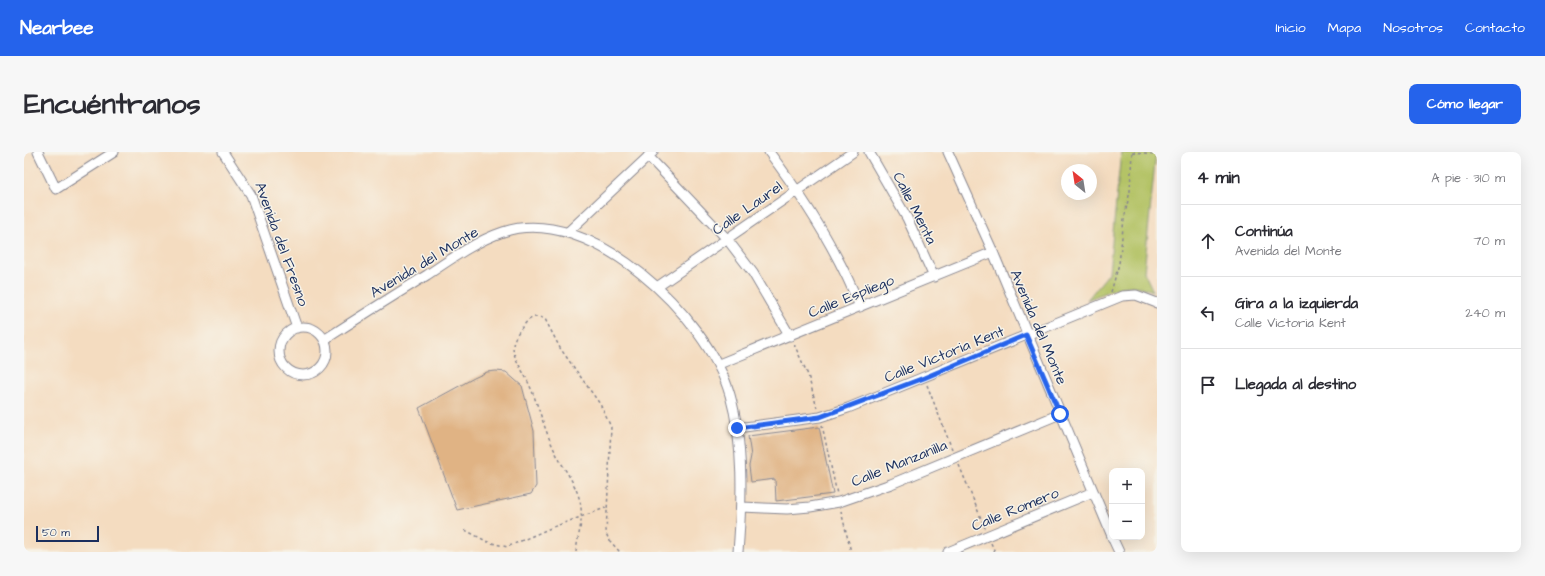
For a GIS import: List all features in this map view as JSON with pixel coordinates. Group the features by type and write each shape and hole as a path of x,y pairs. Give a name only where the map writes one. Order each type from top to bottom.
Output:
{"street":[{"path":"38,152 56,189 114,152"},
{"name":"Avenida del Fresno","path":"224,152 251,194 297,328"},
{"path":"768,152 797,191 834,251 860,307"},
{"name":"Calle Laurel","path":"657,287 853,152"},
{"name":"Calle Menta","path":"869,152 907,218 934,277"},
{"name":"Avenida del Monte","path":"948,152 993,252 1026,335 1109,530"},
{"path":"568,232 650,154 727,239 756,279 790,336"},
{"name":"Avenida del Monte","path":"324,340 468,248 504,232 535,228 568,232 591,242 621,260 657,287 677,307 704,340 719,364 730,395 737,428 742,506 738,552"},
{"name":"Calle Espliego","path":"719,364 993,252"},
{"name":"Calle Victoria Kent","path":"737,428 820,417 903,386 1122,296 1136,295 1157,302"},
{"path":"305,327 313,329 324,340 327,347 327,356 319,370 305,375 292,372 282,363 279,349 285,336 297,328 305,327"},
{"name":"Calle Manzanilla","path":"742,506 786,509 839,502 891,484 1060,414"},
{"name":"Calle Romero","path":"948,552 1094,492"},
{"name":"Avenida del Monte","path":"1113,540 1118,552"}],"path":[{"path":"1107,302 1119,264 1124,219 1130,192 1132,152 1157,154"},
{"path":"576,552 582,525 580,501 574,485 553,448 528,381 515,356 514,340 529,319 533,317 545,319 560,348 600,404 611,427 606,533 609,540 620,552"},
{"path":"790,336 805,369 820,417 851,552"},
{"path":"465,530 488,542 507,547 553,527 608,507"}],"green space":[{"path":"1121,152 1156,152 1144,272 1153,291 1134,286 1126,286 1087,300 1109,273"}],"building":[{"path":"487,372 506,372 522,386 534,431 536,486 531,494 457,510 419,408 474,378"},
{"path":"819,427 833,494 776,501 775,479 751,482 749,466 751,456 748,436"}],"route":[{"path":"737,428 820,417 848,408 1026,335 1060,414"}]}
